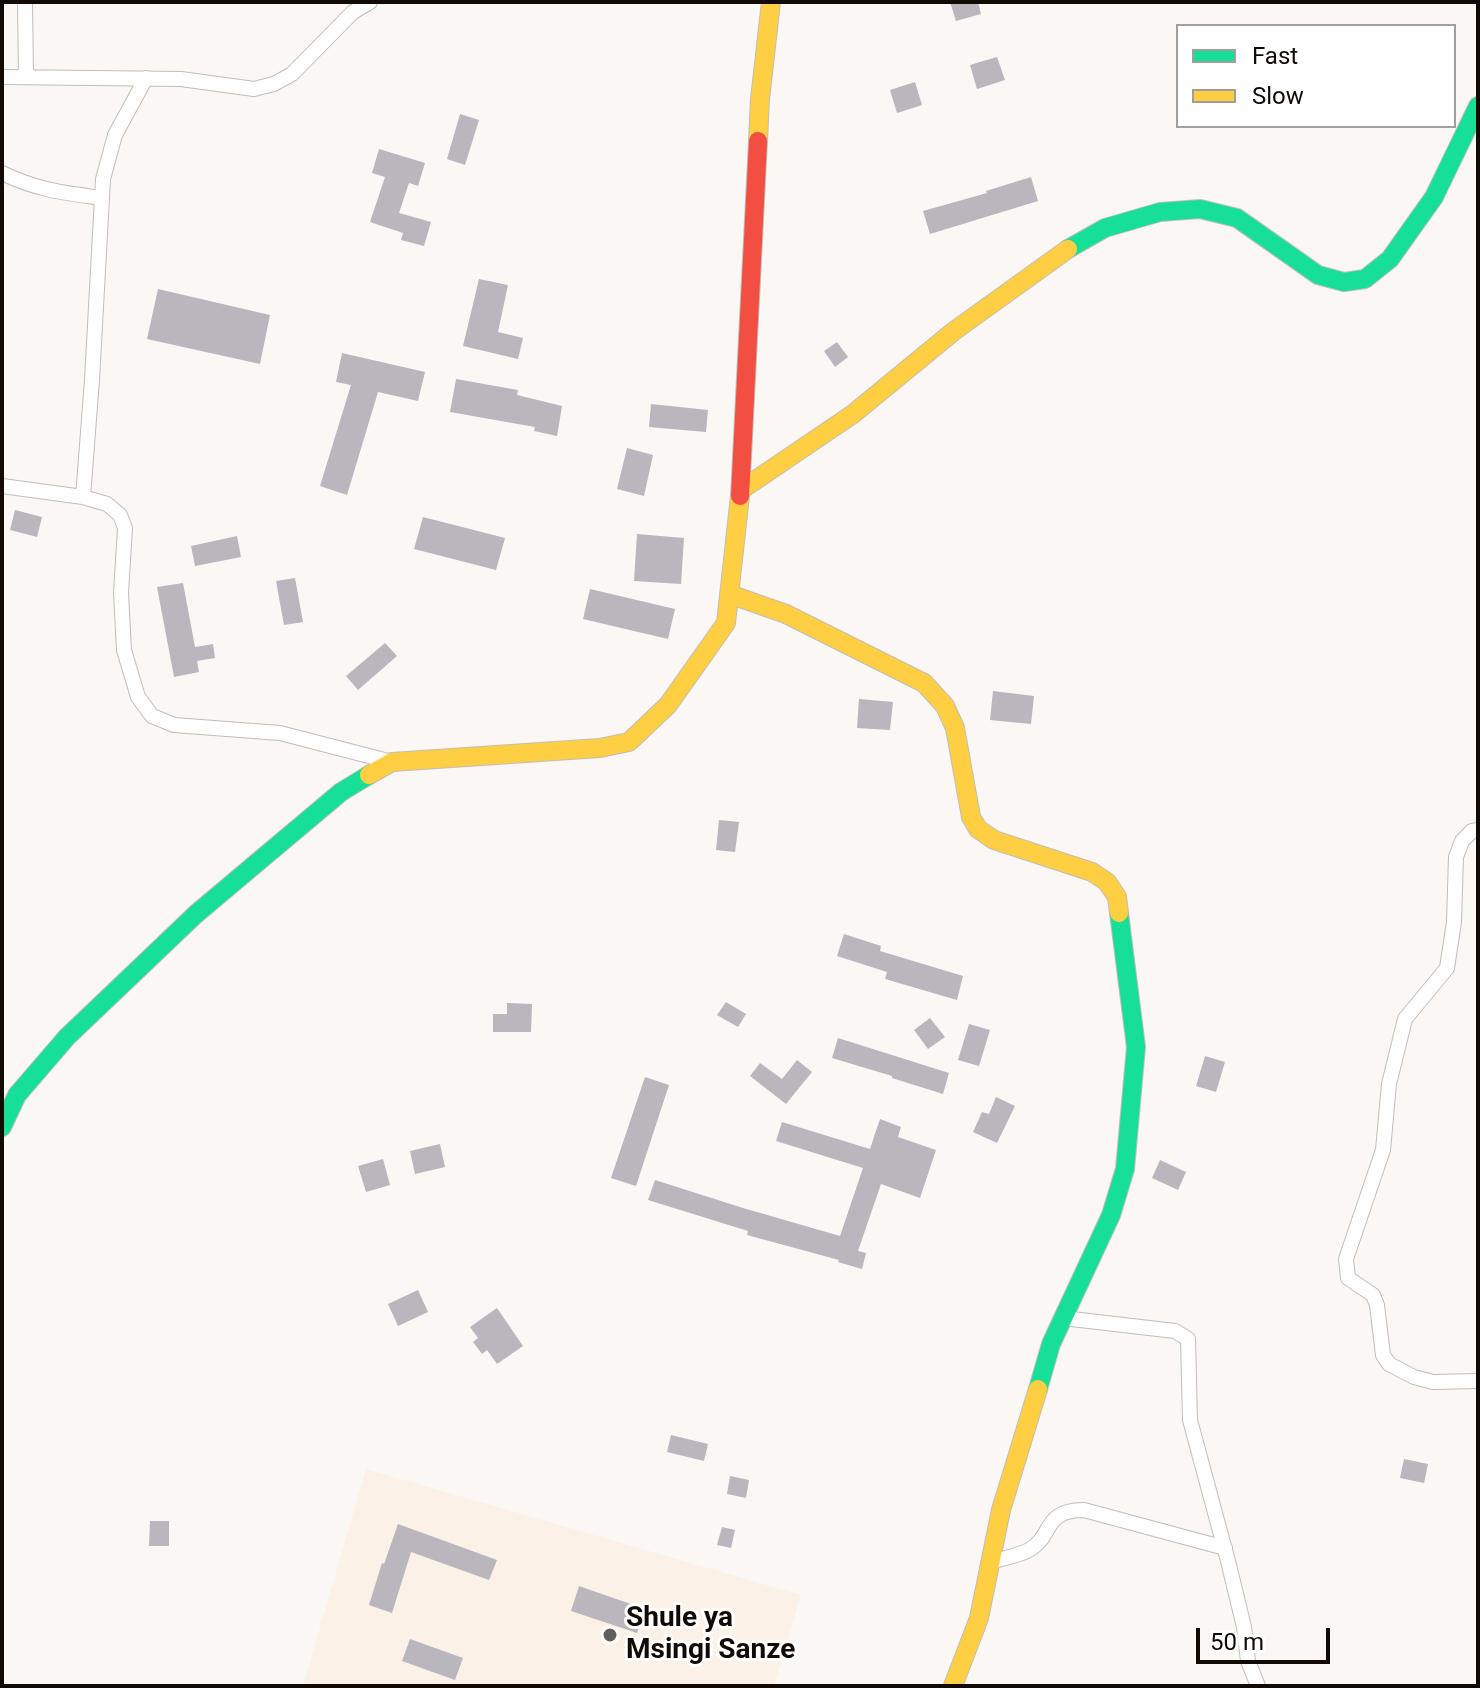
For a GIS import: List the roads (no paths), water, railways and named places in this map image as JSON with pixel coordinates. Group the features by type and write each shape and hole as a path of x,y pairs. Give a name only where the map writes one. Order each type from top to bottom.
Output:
{"street":[{"path":"25,2 26,77"},
{"path":"2,77 181,79 254,89 274,84 292,74 353,12 370,2"},
{"path":"2,486 83,497 107,504 120,515 125,528 121,593 124,650 138,697 152,716 174,725 280,733 392,762 600,748 629,742 668,705 726,623 741,490 760,99 771,2"},
{"path":"83,497 103,179 115,135 146,78"},
{"path":"741,490 853,414 954,331 1065,250 1105,228 1160,212 1200,209 1237,218 1318,275 1344,282 1365,279 1390,259 1434,197 1478,106"},
{"path":"2,173 22,183 51,191 102,198"},
{"path":"729,594 786,614 924,683 945,706 955,728 971,817 978,829 994,840 1092,872 1107,882 1117,897 1136,1047 1125,1169 1111,1215 1051,1344 1006,1495 979,1618 953,1686"},
{"path":"2,1127 17,1095 67,1037 196,914 341,792 392,762"},
{"path":"1478,830 1472,831 1462,841 1456,857 1454,922 1447,968 1405,1019 1389,1084 1383,1150 1346,1259 1348,1278 1373,1295 1383,1355 1389,1364 1414,1377 1433,1382 1478,1381"},
{"path":"1063,1318 1175,1331 1188,1339 1190,1420 1225,1548 1244,1627 1248,1661 1258,1686"},
{"path":"991,1562 1028,1551 1037,1544 1049,1525 1069,1510 1084,1510 1225,1548"}],"place":[{"name":"Shule ya Msingi Sanze","path":"610,1635"}]}
